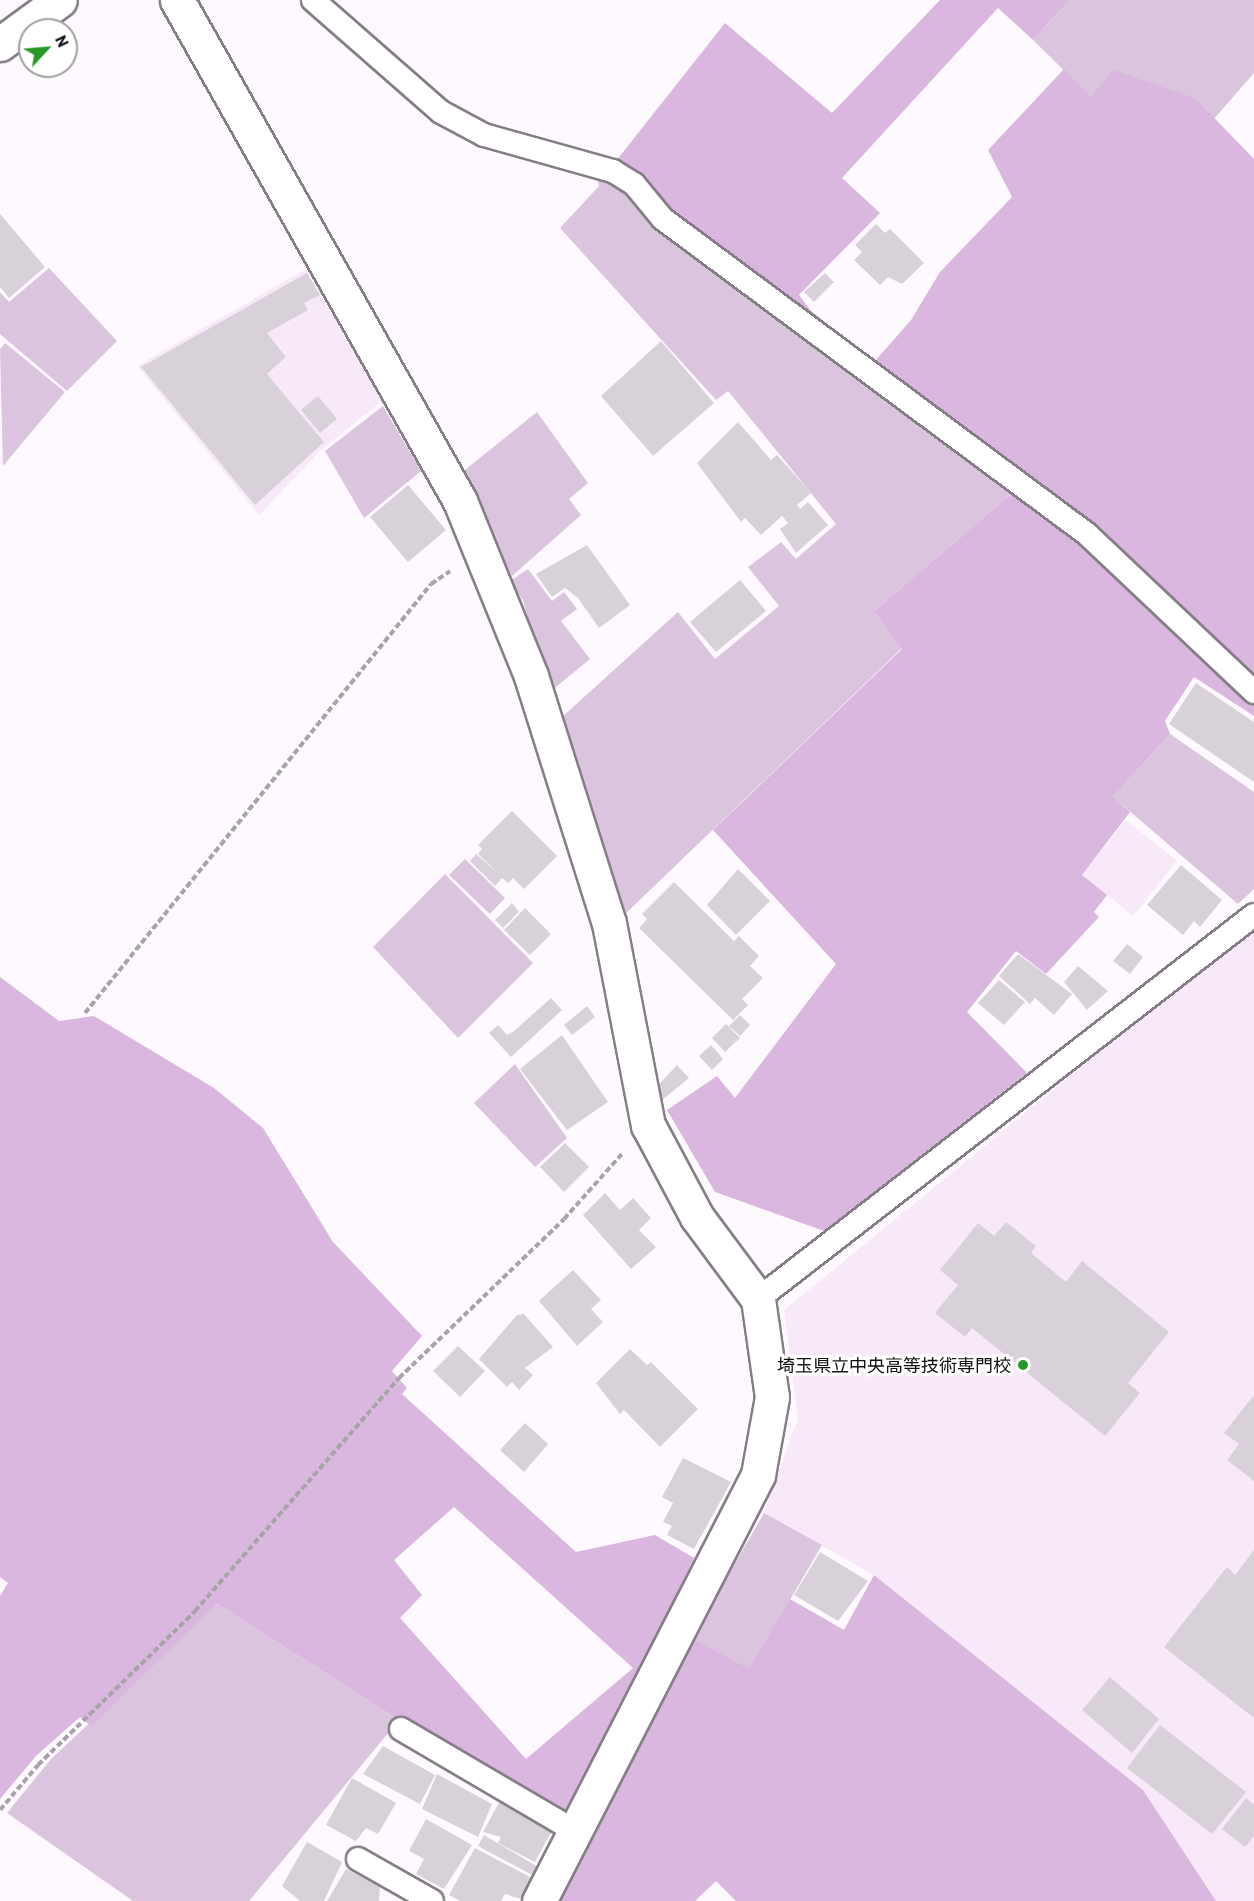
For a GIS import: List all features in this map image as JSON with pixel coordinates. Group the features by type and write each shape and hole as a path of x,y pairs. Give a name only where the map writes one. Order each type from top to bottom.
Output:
{"street":[{"path":"0,44 60,0"},
{"path":"177,0 460,501 531,676 609,923 648,1125 697,1217 758,1299 771,1397 758,1475 539,1901"}],"lane":[{"path":"313,0 441,112 484,135 613,171 633,184 663,219 1088,534 1254,692"},
{"path":"758,1299 1254,915"},
{"path":"401,1729 575,1831"},
{"path":"358,1859 432,1901"}],"path":[{"path":"85,1013 431,584 479,549"},
{"path":"0,1810 38,1765 195,1611 399,1378 564,1219 648,1125"}],"shaded area":[{"path":"940,0 1070,0 1033,40 998,8 842,178 880,213 799,295 811,311 875,361 911,320 940,272 1012,197 988,150 1064,69 1091,97 1113,70 1195,98 1254,159 1254,716 1194,677 1165,721 1170,734 1113,797 1130,812 1082,875 1107,895 1094,912 1099,917 1046,974 1016,951 967,1012 1027,1073 824,1231 715,1192 667,1110 717,1076 735,1098 836,964 713,830 902,649 874,611 1010,495 897,397 596,176 616,161 725,23 832,113"},
{"path":"1070,0 1254,0 1254,73 1214,119 1195,98 1091,97 1033,40"},
{"path":"596,176 897,397 1010,495 874,611 902,648 621,918 562,717 678,612 715,659 779,606 748,567 781,542 796,559 836,524 728,391 716,400 560,228 599,186"},
{"path":"49,268 117,341 67,391 0,334 0,292 9,302"},
{"path":"306,269 382,401 321,450 259,515 137,366"},
{"path":"5,343 65,392 3,466 0,349"},
{"path":"383,406 421,471 364,518 325,451"},
{"path":"537,412 588,483 569,499 581,515 512,576 461,473"},
{"path":"528,569 552,601 564,592 577,609 561,621 590,659 550,692 523,601 510,581"},
{"path":"1170,734 1254,792 1254,889 1238,904 1113,797"},
{"path":"1126,820 1177,861 1133,916 1082,875"},
{"path":"465,859 505,898 490,914 449,875"},
{"path":"445,874 533,963 458,1038 373,947"},
{"name":"埼玉県立中央高等技術専門校","path":"1254,926 1254,1901 1216,1901 1143,1790 874,1575 764,1513 798,1419 784,1310"},
{"path":"0,977 59,1021 94,1016 214,1088 263,1128 333,1242 422,1336 392,1371 407,1388 402,1394 576,1552 655,1535 694,1558 569,1817 399,1720 217,1604 91,1726 80,1717 36,1756 0,1799 0,1596 8,1583 0,1577","holes":["454,1507 633,1668 526,1759 400,1618 422,1595 394,1560"]},
{"path":"515,1064 567,1138 535,1167 474,1103"},
{"path":"764,1513 822,1545 749,1670 692,1638"},
{"path":"874,1575 1143,1790 1216,1901 736,1901 716,1881 695,1901 560,1901 692,1638 749,1669 790,1599 844,1630"},
{"path":"217,1604 399,1720 249,1901 133,1901 7,1813 51,1759"}],"building":[{"path":"0,214 45,267 9,298 0,287"},
{"path":"876,224 885,233 890,229 924,263 902,284 888,277 880,285 854,260 862,252 855,245"},
{"path":"307,273 320,295 304,303 308,310 267,333 286,357 267,374 324,442 255,505 141,367"},
{"path":"825,273 834,282 814,302 804,292"},
{"path":"661,341 714,403 653,456 601,396"},
{"path":"318,396 337,419 320,433 301,410"},
{"path":"738,422 771,460 777,455 811,493 797,505 800,509 808,502 828,525 796,553 780,529 788,523 782,516 761,535 745,518 741,522 697,463"},
{"path":"408,485 446,530 408,562 370,517"},
{"path":"587,545 630,605 599,628 578,598 565,588 552,597 536,574"},
{"path":"740,580 766,611 716,652 690,622"},
{"path":"1196,683 1254,722 1254,782 1169,724"},
{"path":"512,811 557,856 524,889 513,878 508,883 502,878 495,886 470,861 476,854 499,874 478,854 482,849 478,845"},
{"path":"1181,865 1222,900 1200,927 1194,921 1183,935 1147,905"},
{"path":"738,869 770,901 736,935 707,905"},
{"path":"674,882 734,941 739,936 759,956 750,966 763,978 742,999 748,1005 733,1020 639,928 647,919 642,914"},
{"path":"512,903 519,912 503,928 495,920"},
{"path":"525,908 551,934 530,955 504,930"},
{"path":"1127,944 1143,957 1130,974 1113,961"},
{"path":"1018,954 1072,994 1054,1015 1035,998 1030,1004 999,976"},
{"path":"1078,966 1108,991 1087,1010 1064,982"},
{"path":"999,980 1025,1002 1004,1025 978,1003"},
{"path":"551,998 562,1010 511,1057 489,1033 498,1025 507,1035 513,1032"},
{"path":"587,1006 595,1017 572,1035 564,1025"},
{"path":"740,1015 750,1025 740,1036 729,1026"},
{"path":"726,1024 740,1038 725,1052 712,1038"},
{"path":"562,1035 608,1102 567,1130 520,1069"},
{"path":"711,1045 723,1059 712,1070 699,1056"},
{"path":"677,1065 689,1078 661,1101 652,1092"},
{"path":"565,1143 589,1167 564,1192 540,1167"},
{"path":"605,1193 620,1210 633,1198 651,1218 639,1230 656,1247 631,1269 583,1215"},
{"path":"1006,1222 1036,1246 1031,1253 1066,1282 1082,1261 1169,1332 1128,1383 1140,1393 1105,1436 972,1328 965,1337 935,1313 958,1285 940,1270 978,1223 994,1236"},
{"path":"573,1270 601,1300 591,1309 603,1322 577,1346 539,1301"},
{"path":"524,1314 553,1347 525,1368 533,1375 519,1390 512,1382 507,1387 479,1359 517,1315"},
{"path":"458,1346 485,1371 460,1397 433,1371"},
{"path":"630,1349 647,1365 651,1362 698,1409 660,1447 624,1410 620,1414 596,1383"},
{"path":"1254,1395 1254,1481 1227,1460 1239,1444 1224,1433"},
{"path":"525,1423 548,1444 524,1472 500,1450"},
{"path":"683,1458 731,1482 694,1549 667,1535 672,1526 663,1522 673,1503 662,1497"},
{"path":"1254,1550 1254,1718 1164,1647 1227,1567 1235,1575"},
{"path":"820,1552 868,1581 838,1621 794,1595"},
{"path":"1110,1677 1159,1719 1132,1753 1082,1710"},
{"path":"1160,1725 1246,1792 1212,1834 1127,1768"},
{"path":"383,1746 435,1775 420,1804 363,1774"},
{"path":"437,1774 492,1804 478,1837 422,1809"},
{"path":"352,1778 396,1803 378,1834 366,1828 356,1841 326,1825"},
{"path":"1246,1798 1254,1805 1254,1836 1245,1847 1222,1829"},
{"path":"501,1799 554,1827 535,1862 498,1843 501,1837 483,1832"},
{"path":"426,1819 472,1845 444,1889 416,1874 424,1859 409,1851"},
{"path":"484,1835 538,1867 534,1876 478,1846"},
{"path":"307,1842 342,1862 324,1901 300,1901 282,1886"},
{"path":"475,1848 534,1879 521,1899 505,1894 501,1901 460,1901 449,1895"},
{"path":"346,1869 380,1887 379,1901 327,1901"}],"place":[{"name":"埼玉県立中央高等技術専門校","path":"1023,1365"}]}
